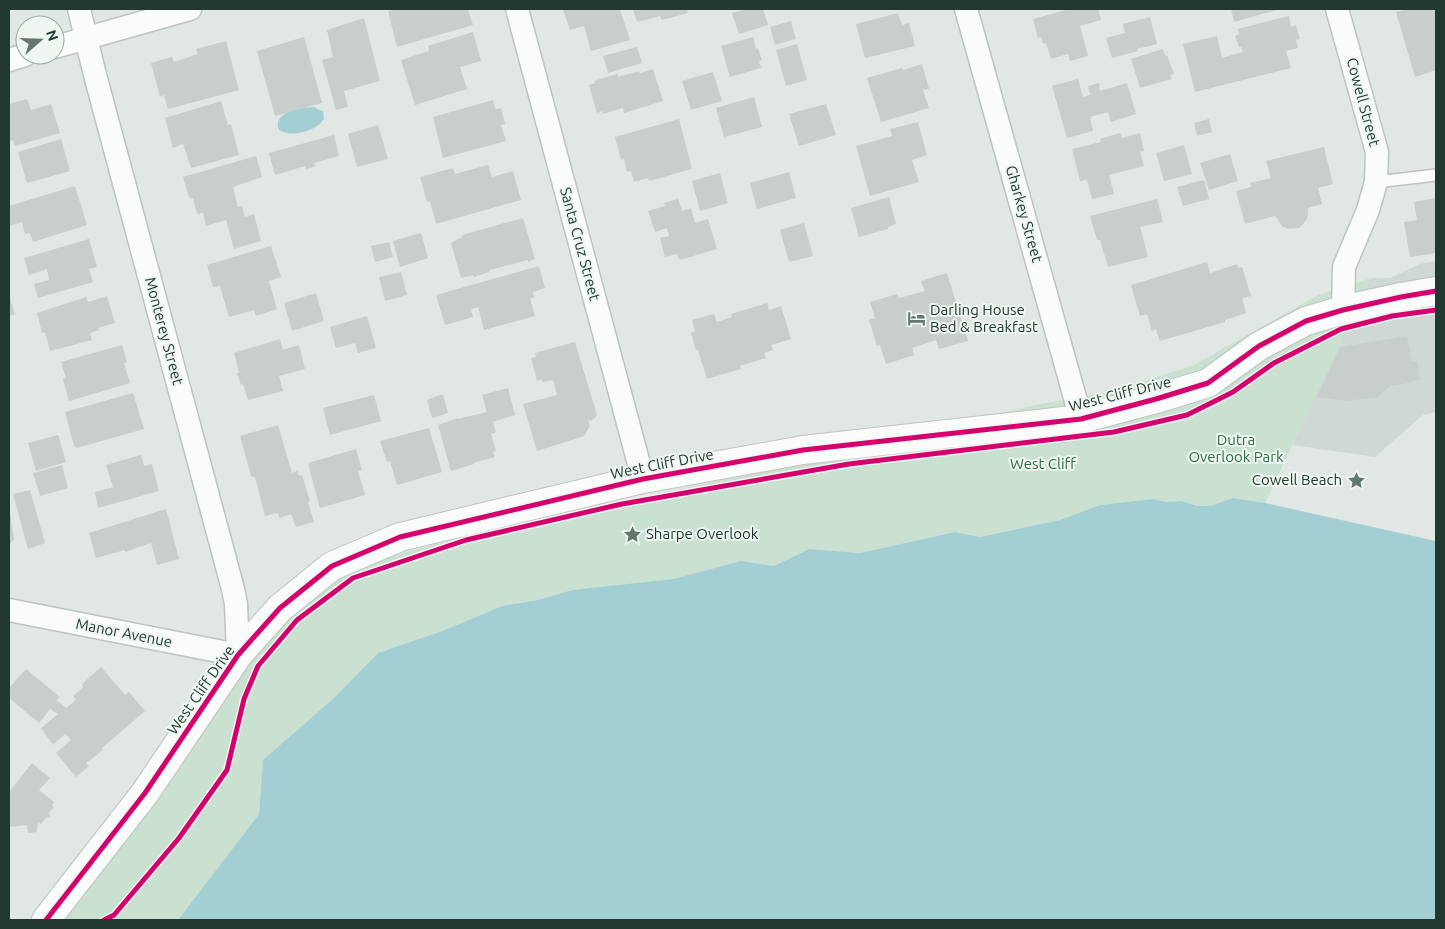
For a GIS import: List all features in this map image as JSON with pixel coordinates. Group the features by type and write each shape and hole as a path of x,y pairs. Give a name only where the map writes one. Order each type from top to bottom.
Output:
{"street":[{"name":"Monterey Street","path":"79,9 233,590 238,655"},
{"path":"65,44 190,9"},
{"name":"Santa Cruz Street","path":"517,9 642,479"},
{"name":"Gharkey Street","path":"966,9 1081,419"},
{"name":"Cowell Street","path":"1337,9 1377,152 1376,182 1368,210 1344,267 1343,310"},
{"name":"West Cliff Drive","path":"46,920 145,793 238,655 280,608 332,566 400,537 642,479 803,450 1081,419 1208,383 1259,346 1306,321 1343,310 1436,291"},
{"name":"Manor Avenue","path":"9,610 238,655"}],"lane":[{"path":"1376,182 1436,175"}],"shaded area":[{"path":"1436,261 1436,412 1423,415 1375,457 1293,445 1371,278 1390,278 1420,264"}],"green space":[{"name":"West Cliff","path":"1371,278 1265,503 1233,498 1210,506 1197,506 1181,501 1166,502 1153,499 1100,505 1060,520 980,537 955,532 860,553 809,549 774,566 741,561 673,579 572,590 538,600 502,606 445,630 378,653 334,698 263,760 259,814 178,920 55,920 249,641 338,578 383,558 477,534 612,503 768,471 1036,405 1114,391 1194,365 1318,295"}],"water":[{"path":"311,107 323,111 324,119 315,127 297,133 279,130 279,119 283,115 294,110"},
{"path":"1233,498 1265,503 1436,541 1436,920 178,920 259,814 263,760 334,698 378,653 445,630 502,606 538,600 572,590 673,579 741,561 774,566 809,549 860,553 955,532 980,537 1060,520 1100,505 1153,499 1166,502 1181,501 1197,506 1210,506"}],"building":[{"path":"397,9 468,9 473,25 397,47 388,11"},
{"path":"563,9 620,9 630,40 591,51 584,26 570,30"},
{"path":"633,9 687,9 688,13 662,20 660,16 637,22"},
{"path":"748,9 763,9 768,25 739,34 732,13"},
{"path":"1070,9 1098,9 1101,20 1080,26 1088,56 1070,61 1068,54 1051,59 1046,43 1043,44 1041,37 1038,38 1033,19"},
{"path":"1231,9 1280,9 1234,22"},
{"path":"1409,9 1436,9 1436,70 1415,77 1396,12"},
{"path":"898,13 902,25 909,23 915,46 865,58 856,24"},
{"path":"1289,16 1291,27 1296,25 1300,39 1296,40 1298,48 1286,51 1291,68 1195,92 1183,44 1217,36 1222,58 1243,52 1235,36 1239,34 1238,29"},
{"path":"1150,17 1157,44 1112,58 1106,38 1125,33 1123,24"},
{"path":"364,18 380,81 344,91 348,107 336,110 322,60 333,57 327,30"},
{"path":"791,21 796,39 775,45 770,27"},
{"path":"473,32 481,61 460,67 467,89 415,105 401,60 429,51 428,46"},
{"path":"304,37 322,103 275,116 257,51"},
{"path":"753,37 756,49 758,48 762,60 759,61 761,68 730,77 721,46"},
{"path":"226,41 239,90 168,109 164,95 160,97 151,63 172,57 174,62 198,54 196,49"},
{"path":"797,44 807,80 786,86 776,50"},
{"path":"637,47 642,63 608,73 603,56"},
{"path":"1163,49 1174,74 1170,75 1172,79 1140,88 1131,59"},
{"path":"922,64 929,89 923,90 929,108 881,122 867,78"},
{"path":"653,69 663,101 624,113 623,108 603,114 602,111 597,113 589,85 595,83 594,81 617,74 618,77"},
{"path":"713,72 722,101 691,110 682,81"},
{"path":"1078,79 1083,97 1090,95 1088,86 1099,83 1100,91 1127,83 1136,114 1111,122 1108,112 1090,117 1093,131 1067,138 1052,86"},
{"path":"754,97 762,127 724,137 716,108"},
{"path":"27,99 31,110 51,104 60,133 15,146 13,140 9,141 9,104"},
{"path":"493,100 495,109 501,108 505,124 501,125 506,141 443,158 433,117"},
{"path":"221,101 228,125 231,124 239,155 191,168 183,144 173,148 165,118"},
{"path":"826,104 836,135 799,146 789,114"},
{"path":"679,119 692,169 649,181 648,178 634,182 631,171 627,172 624,159 621,160 615,137"},
{"path":"1209,119 1212,132 1197,136 1194,123"},
{"path":"918,122 927,155 912,160 919,182 870,196 856,146 892,136 890,129"},
{"path":"378,125 388,159 357,167 348,134"},
{"path":"1120,133 1122,138 1140,133 1144,151 1140,152 1144,166 1109,175 1114,194 1092,199 1087,180 1080,181 1072,149 1101,142 1100,139"},
{"path":"334,135 339,156 314,163 316,166 306,169 305,166 275,175 269,153"},
{"path":"61,139 70,171 27,183 18,152"},
{"path":"1184,145 1192,174 1164,181 1156,153"},
{"path":"1324,147 1333,184 1318,188 1322,204 1308,208 1307,219 1299,228 1287,229 1282,226 1275,216 1245,224 1236,191 1251,187 1250,183 1271,178 1266,161"},
{"path":"1230,154 1238,181 1209,190 1200,163"},
{"path":"256,156 262,177 233,187 238,207 242,206 245,217 254,214 261,241 234,249 226,220 206,226 203,213 197,214 193,198 189,198 183,177"},
{"path":"488,165 492,177 513,171 521,200 436,224 430,201 427,202 420,177 453,168 455,174"},
{"path":"789,172 796,198 757,209 750,183"},
{"path":"720,173 728,203 700,211 692,181"},
{"path":"1204,180 1209,199 1183,206 1177,187"},
{"path":"75,186 87,225 33,242 30,233 25,234 22,222 9,226 9,206"},
{"path":"889,197 896,224 888,227 888,229 859,237 851,208"},
{"path":"1436,198 1436,253 1410,257 1404,222 1417,220 1414,202"},
{"path":"678,199 682,211 691,208 695,223 708,219 717,249 680,260 677,254 665,257 660,238 669,236 667,228 655,232 648,211 665,206 664,203"},
{"path":"1157,199 1163,222 1140,227 1148,257 1108,267 1090,216"},
{"path":"523,218 535,259 490,270 474,277 473,275 461,278 451,243 462,237 462,235"},
{"path":"804,223 813,256 789,262 780,230"},
{"path":"421,233 428,258 400,267 393,241"},
{"path":"89,239 97,267 89,269 93,282 38,298 34,284 49,280 47,269 29,275 24,258"},
{"path":"389,242 393,257 375,262 371,246"},
{"path":"271,246 281,277 269,281 277,309 256,316 254,310 229,317 220,286 213,287 207,265"},
{"path":"1207,262 1210,273 1237,264 1238,268 1242,267 1251,296 1242,298 1246,313 1225,320 1225,322 1160,341 1156,329 1152,331 1147,314 1140,316 1131,285"},
{"path":"539,266 545,288 533,292 534,297 530,299 535,316 484,330 478,307 471,309 473,317 445,325 436,295"},
{"path":"401,272 407,295 385,301 379,277"},
{"name":"Darling House Bed & Breakfast","path":"947,273 968,341 939,349 936,340 912,348 914,355 886,364 880,345 877,346 869,320 875,318 870,302 897,294 899,298 925,291 921,281"},
{"path":"316,293 324,321 292,331 284,303"},
{"path":"9,295 15,314 9,316"},
{"path":"107,296 115,323 98,328 99,330 90,333 92,340 50,351 45,332 42,333 37,313 86,297 88,302"},
{"path":"767,303 769,310 781,306 791,339 771,345 773,350 764,353 766,358 740,366 741,369 707,379 691,333 695,331 692,320 714,314 717,322 732,317 731,314"},
{"path":"367,316 376,348 358,353 355,343 336,348 330,327"},
{"path":"1407,336 1412,362 1417,361 1420,379 1390,386 1378,397 1346,401 1317,397 1340,347"},
{"path":"280,339 283,350 299,345 305,369 279,376 283,391 248,400 237,373 239,373 234,353"},
{"path":"575,342 597,415 590,421 588,419 590,426 584,436 537,451 523,404 557,395 553,380 543,382 542,379 537,381 531,358 536,357 535,353"},
{"path":"122,345 127,362 124,363 130,383 69,401 63,379 66,378 61,362"},
{"path":"508,388 515,415 493,422 496,432 491,434 496,451 493,452 495,457 451,471 438,425 458,418 487,412 482,395"},
{"path":"133,393 144,429 77,448 74,446 65,412"},
{"path":"443,394 448,413 432,418 427,400"},
{"path":"374,395 381,421 330,435 323,408"},
{"path":"278,425 292,473 297,471 299,476 302,475 314,522 296,527 291,514 279,518 278,513 265,516 255,477 251,476 240,436"},
{"path":"429,428 442,472 397,485 390,461 387,462 380,441"},
{"path":"58,435 66,462 36,471 28,443"},
{"path":"356,449 362,470 358,471 365,495 320,508 308,463"},
{"path":"141,455 144,466 152,464 159,491 98,508 95,492 113,487 106,465"},
{"path":"62,465 68,488 40,496 33,473"},
{"path":"30,490 45,543 28,549 13,494"},
{"path":"166,509 179,559 157,565 151,543 125,552 125,550 96,558 89,533"},
{"path":"9,512 14,540 9,546"},
{"path":"101,667 125,695 129,692 145,711 86,763 89,766 76,777 56,753 71,740 65,734 53,745 41,728 58,714 50,709 39,723 9,698 9,688 26,669 60,697 56,700 66,708 76,700 73,696 83,687 82,684"},
{"path":"32,763 50,778 39,790 54,802 52,805 54,807 49,813 50,816 41,824 38,822 37,832 28,833 27,825 9,827 9,792"}],"cycle path":[{"path":"46,920 145,793 238,655 280,608 332,566 400,537 643,479 803,450 1081,419 1208,383 1259,346 1306,321 1343,310 1436,291"},
{"path":"104,920 114,915 179,838 227,770 244,699 258,666 297,620 353,578 466,540 622,504 849,464 1114,432 1187,415 1233,392 1274,363 1341,329 1392,316 1436,310"}],"place":[{"name":"Darling House Bed & Breakfast","path":"916,319"},
{"name":"Cowell Beach","path":"1356,480"},
{"name":"Sharpe Overlook","path":"632,534"}],"park label":[{"name":"Dutra Overlook Park","path":"1236,448"}]}
